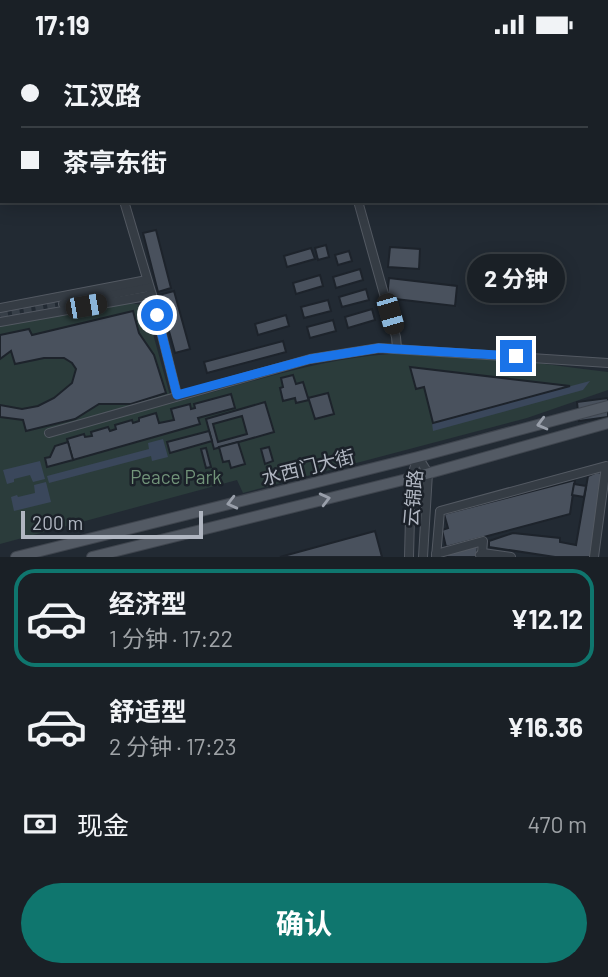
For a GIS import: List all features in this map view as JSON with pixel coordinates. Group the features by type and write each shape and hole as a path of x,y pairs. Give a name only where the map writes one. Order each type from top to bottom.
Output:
{"main road":[{"name":"水西门大街","path":"16,557 418,457 608,406"},
{"name":"水西门大街","path":"92,557 123,553 411,478 608,423"}],"street":[{"path":"125,203 177,395"},
{"path":"359,203 397,348"},
{"path":"2,314 23,303 149,287"},
{"path":"2,314 24,317 41,314 149,287"},
{"path":"56,297 52,305 54,308 62,307"},
{"path":"38,301 45,307 41,314"},
{"path":"23,303 17,310 19,315 24,317"},
{"path":"49,433 310,359 379,348 608,363"},
{"name":"云锦路","path":"418,457 428,473 423,557"},
{"name":"云锦路","path":"409,557 411,478 418,457"},
{"path":"511,557 481,555 483,541 436,556 440,510 606,466 594,557"}],"green space":[{"name":"Peace Park","path":"131,303 141,305 147,312 172,403 335,361 417,353 471,355 608,372 608,390 527,418 243,493 237,480 0,544 0,325"}],"water":[{"path":"590,381 583,390 433,431 432,423"},
{"path":"163,439 168,457 152,461 151,456 49,483 47,476 149,449 148,443"},
{"path":"40,461 45,479 33,482 30,475 14,479 14,482 7,484 3,470"},
{"path":"46,482 51,502 14,511 11,497 35,493 34,485"}],"building":[{"path":"156,230 171,288 158,292 143,233"},
{"path":"326,245 329,257 318,260 315,248"},
{"path":"390,247 420,249 419,269 388,267"},
{"path":"311,248 315,259 287,267 284,256"},
{"path":"349,251 352,261 338,265 335,255"},
{"path":"360,269 363,280 336,288 333,277"},
{"path":"320,275 323,286 296,294 293,283"},
{"path":"389,278 457,286 455,306 387,298"},
{"path":"366,289 369,300 342,307 339,297"},
{"path":"174,291 190,349 175,353 159,295"},
{"path":"328,300 331,311 304,318 301,307"},
{"path":"372,309 375,320 348,328 345,317"},
{"path":"133,311 139,333 154,355 166,393 131,404 99,404 75,419 26,431 23,420 0,417 0,405 22,409 38,406 54,398 72,383 76,369 64,358 44,358 15,364 11,351 0,359 0,335 29,329 32,335"},
{"path":"286,315 289,326 258,335 255,324"},
{"path":"333,320 336,331 310,338 307,327"},
{"path":"283,341 286,352 207,373 204,362"},
{"path":"410,367 570,386 433,423 424,387 416,389"},
{"path":"293,375 296,384 303,382 308,398 328,393 334,414 315,419 309,400 296,403 295,398 283,401 281,378"},
{"path":"231,394 235,408 198,418 200,424 73,460 67,439 84,434 85,437 92,436 91,432 108,427 110,431 116,429 115,425 132,420 133,423 139,421 139,418 156,413 159,423 174,420 171,409 190,404 191,409 195,408 194,404"},
{"path":"608,398 608,417 579,421 577,402"},
{"path":"265,402 274,432 214,449 206,419","holes":["242,416 247,434 218,442 213,424"]},
{"path":"209,431 212,441 170,453 167,442"},
{"path":"68,442 73,460 47,467 45,458 50,457 55,446"},
{"path":"238,442 245,464 231,468 229,461 223,462 219,447"},
{"path":"269,447 273,461 265,464 261,449"},
{"path":"206,448 211,467 206,468 201,449"},
{"path":"597,472 603,473 591,557 555,557 489,547 489,541 513,533 560,538 560,542 576,545 588,476"},
{"path":"575,480 570,514 446,547 442,530 448,528 444,514"},
{"path":"574,484 586,486 584,497 572,495"},
{"path":"375,531 382,557 280,557"},
{"path":"478,544 477,557 437,557"}],"tunnel":[{"path":"0,315 63,304"}],"route":[{"path":"157,315 177,395 310,359 379,348 516,356"}]}
